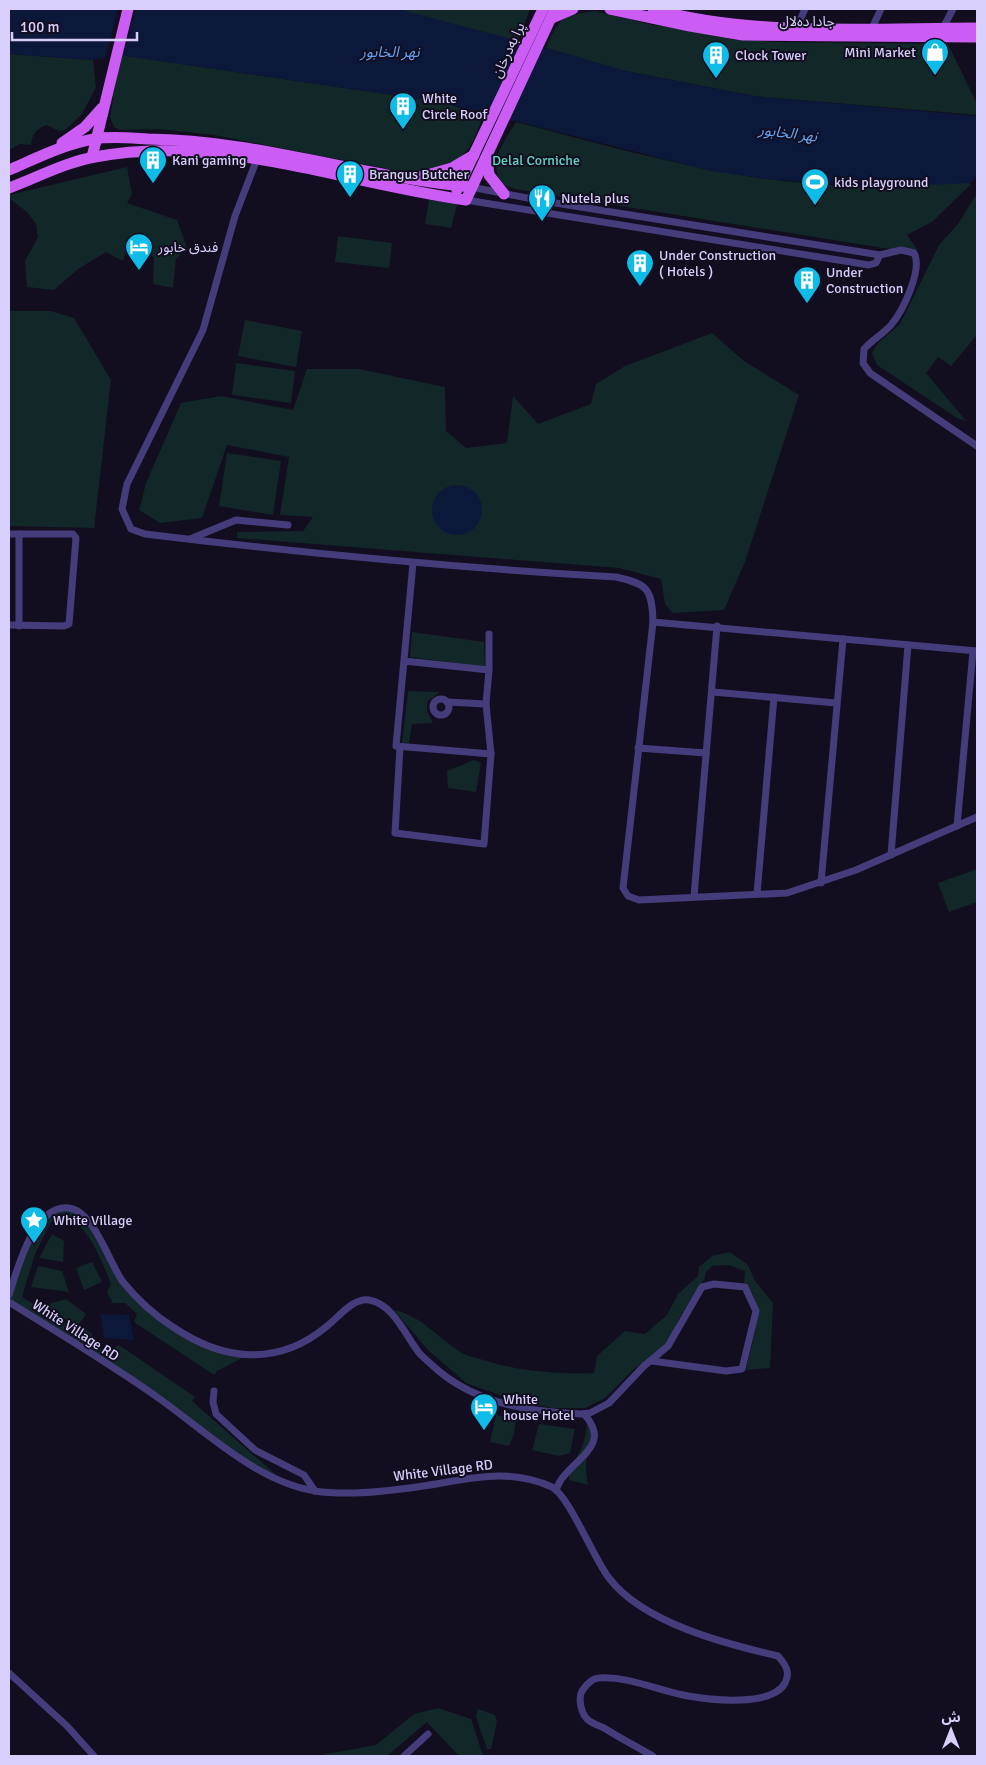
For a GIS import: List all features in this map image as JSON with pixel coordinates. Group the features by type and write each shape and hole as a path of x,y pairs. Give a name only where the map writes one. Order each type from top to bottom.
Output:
{"main road":[{"path":"89,158 96,139 128,9"},
{"path":"545,15 573,9"},
{"name":"جادا دەلال","path":"610,9 743,35 977,37"},
{"name":"جادا دەلال","path":"653,9 713,21 797,27 977,28"},
{"name":"پرا بەدرخان","path":"454,198 545,15"},
{"name":"پرا بەدرخان","path":"466,200 471,186 488,155 545,15"},
{"path":"46,154 85,128 104,101"},
{"path":"9,170 69,144 96,139 167,139 219,143 411,178 471,186"},
{"path":"9,188 89,158 136,151 186,152 257,159 399,190 466,200"},
{"path":"411,178 430,176 452,168 476,152"},
{"path":"488,155 493,182 504,194"}],"street":[{"path":"797,27 805,9"},
{"path":"872,28 881,9"},
{"path":"943,28 952,9"},
{"path":"257,159 234,216 203,330 126,484 122,500 124,516 131,529 144,534 413,563 616,577 632,581 646,588 652,599 653,622 623,888 628,896 639,900 787,893 821,883 977,817"},
{"path":"471,186 543,201 880,256 902,250 914,252 918,259 918,268 891,326 864,349 862,356 866,369 977,446"},
{"path":"466,200 869,265 876,263 880,256"},
{"path":"540,213 543,201"},
{"path":"190,539 236,520 288,525"},
{"path":"9,534 73,534 76,538 69,624 64,626 9,625"},
{"path":"19,534 19,626"},
{"path":"413,563 396,746 491,754"},
{"path":"653,622 717,626 975,651 957,826"},
{"path":"694,896 713,692 717,626"},
{"path":"400,747 395,833 484,844 491,754 486,704 489,670 489,634"},
{"path":"821,883 843,639"},
{"path":"891,855 908,645"},
{"path":"404,661 489,670"},
{"path":"713,692 836,703"},
{"path":"757,894 774,697"},
{"path":"447,702 486,704"},
{"path":"638,748 706,752"},
{"path":"9,1295 34,1229 53,1212 68,1208 77,1210 87,1219 95,1230 114,1268 146,1306 188,1337 218,1350 246,1356 279,1351 310,1338 352,1304 370,1300 387,1310 420,1354 440,1372 463,1388 522,1408 584,1414 590,1413 609,1403 673,1339 702,1287 714,1284 745,1287 756,1311 742,1369 726,1371 652,1361"},
{"name":"White Village RD","path":"9,1302 156,1396 263,1473 315,1491 366,1492 421,1486 480,1476 519,1476 556,1490"},
{"path":"214,1392 213,1402 216,1414 255,1450 304,1475 315,1491"},
{"path":"584,1414 591,1422 594,1440 586,1455 564,1476 556,1490 568,1506 596,1560 625,1596 693,1633 778,1656 786,1665 788,1675 785,1684 768,1696 755,1699 722,1700 687,1696 615,1678 596,1677 586,1684 580,1694 581,1706 586,1719 653,1756"},
{"path":"9,1673 67,1726 94,1756"},
{"path":"404,1756 428,1734"}],"green space":[{"path":"392,9 530,9 518,41"},
{"path":"595,11 648,24 770,42 948,44 977,104 977,115 754,96 621,70 546,48 555,29 563,19 575,14"},
{"path":"9,54 93,60 96,88 81,115 65,130 59,131 47,125 35,132 31,145 20,144 9,150"},
{"name":"Delal Corniche","path":"120,55 440,102 484,114 472,142 461,156 447,165 420,171 404,172 214,135 159,129 120,130 114,127 110,117"},
{"name":"Delal Corniche","path":"516,122 672,162 752,177 832,185 874,186 958,182 971,184 932,222 907,235 917,249 914,253 515,189 501,184 496,167 502,145"},
{"path":"127,167 132,194 127,203 177,220 187,248 176,259 173,288 153,284 154,258 146,250 134,249 125,255 123,261 106,252 78,269 54,290 27,287 25,261 38,237 36,224 27,212 9,198 9,195"},
{"path":"977,193 977,335 951,366 938,357 926,373 966,421 957,418 877,365 872,353 878,343 900,324 939,245 958,224"},
{"path":"429,200 457,204 451,228 425,224"},
{"path":"338,236 392,243 389,268 335,262"},
{"path":"9,311 51,311 74,318 111,380 94,528 9,526"},
{"path":"245,320 302,331 296,367 238,356"},
{"path":"712,333 744,361 799,395 745,562 724,610 673,613 665,604 661,579 619,568 237,538 237,532 303,531 313,517 280,515 289,457 227,445 202,518 160,523 139,510 146,483 181,403 221,396 293,410 307,369 359,369 445,387 446,431 466,448 507,443 513,396 538,424 591,404 596,384 625,366"},
{"path":"236,363 295,371 291,403 232,395"},
{"path":"227,453 281,461 273,515 219,506"},
{"path":"412,632 484,642 485,667 410,657"},
{"path":"408,691 440,692 427,702 427,711 433,723 412,724 409,743 402,743"},
{"path":"474,760 481,763 476,792 448,788 447,771"},
{"path":"977,869 977,902 949,912 938,883"},
{"path":"68,1208 87,1219 135,1295 188,1337 246,1356 217,1371 214,1375 134,1322 137,1314 125,1303 113,1303 107,1292 111,1284 94,1246 82,1229 67,1215 51,1222 35,1254 22,1297 78,1331 82,1326 92,1334 92,1342 106,1351 119,1345 195,1397 192,1401 276,1475 263,1473 156,1396 9,1302 9,1295 27,1243 44,1219"},
{"path":"52,1234 64,1241 63,1262 39,1258"},
{"path":"730,1252 748,1265 755,1281 773,1303 770,1368 746,1370 754,1336 756,1312 755,1301 751,1291 744,1283 745,1271 728,1265 712,1266 706,1272 705,1278 678,1320 672,1336 658,1352 634,1369 605,1398 585,1408 552,1408 516,1401 466,1383 428,1350 394,1310 413,1317 468,1356 522,1369 565,1373 594,1373 597,1356 625,1331 645,1334 667,1315 678,1294 698,1276 699,1267 712,1256"},
{"path":"92,1262 102,1282 84,1290 76,1268"},
{"path":"38,1266 62,1271 69,1292 31,1287"},
{"path":"66,1299 86,1314 77,1327 45,1305"},
{"path":"496,1415 516,1418 514,1434 509,1446 490,1442"},
{"path":"587,1421 595,1424 599,1436 588,1454 586,1470 588,1485 569,1480 570,1469 584,1441"},
{"path":"539,1424 575,1429 570,1453 559,1456 532,1450"},
{"path":"438,1708 471,1719 483,1756 459,1756 427,1722 387,1756 316,1756 376,1745 414,1714"},
{"path":"478,1709 495,1715 497,1722 491,1749 487,1749 476,1717"}],"water":[{"name":"نهر الخابور","path":"9,9 398,9 621,70 754,96 976,116 977,176 970,183 902,186 830,184 767,179 711,171 440,102 120,55 92,60 9,54"},
{"path":"457,485 475,492 482,510 475,528 457,535 439,528 432,510 439,492"},
{"path":"101,1314 129,1315 134,1340 104,1338"}],"pier":[{"path":"118,9 136,9 122,58 105,60"}],"place":[{"name":"Mini Market","path":"935,76"},
{"name":"Clock Tower","path":"716,79"},
{"name":"White Circle Roof","path":"403,130"},
{"name":"Kani gaming","path":"153,184"},
{"name":"Brangus Butcher","path":"350,198"},
{"name":"kids playground","path":"815,206"},
{"name":"Nutela plus","path":"542,222"},
{"name":"فندق خابور","path":"139,271"},
{"name":"Under Construction ( Hotels )","path":"640,287"},
{"name":"Under Construction","path":"807,304"},
{"name":"White Village","path":"34,1244"},
{"name":"White house Hotel","path":"484,1431"}]}
